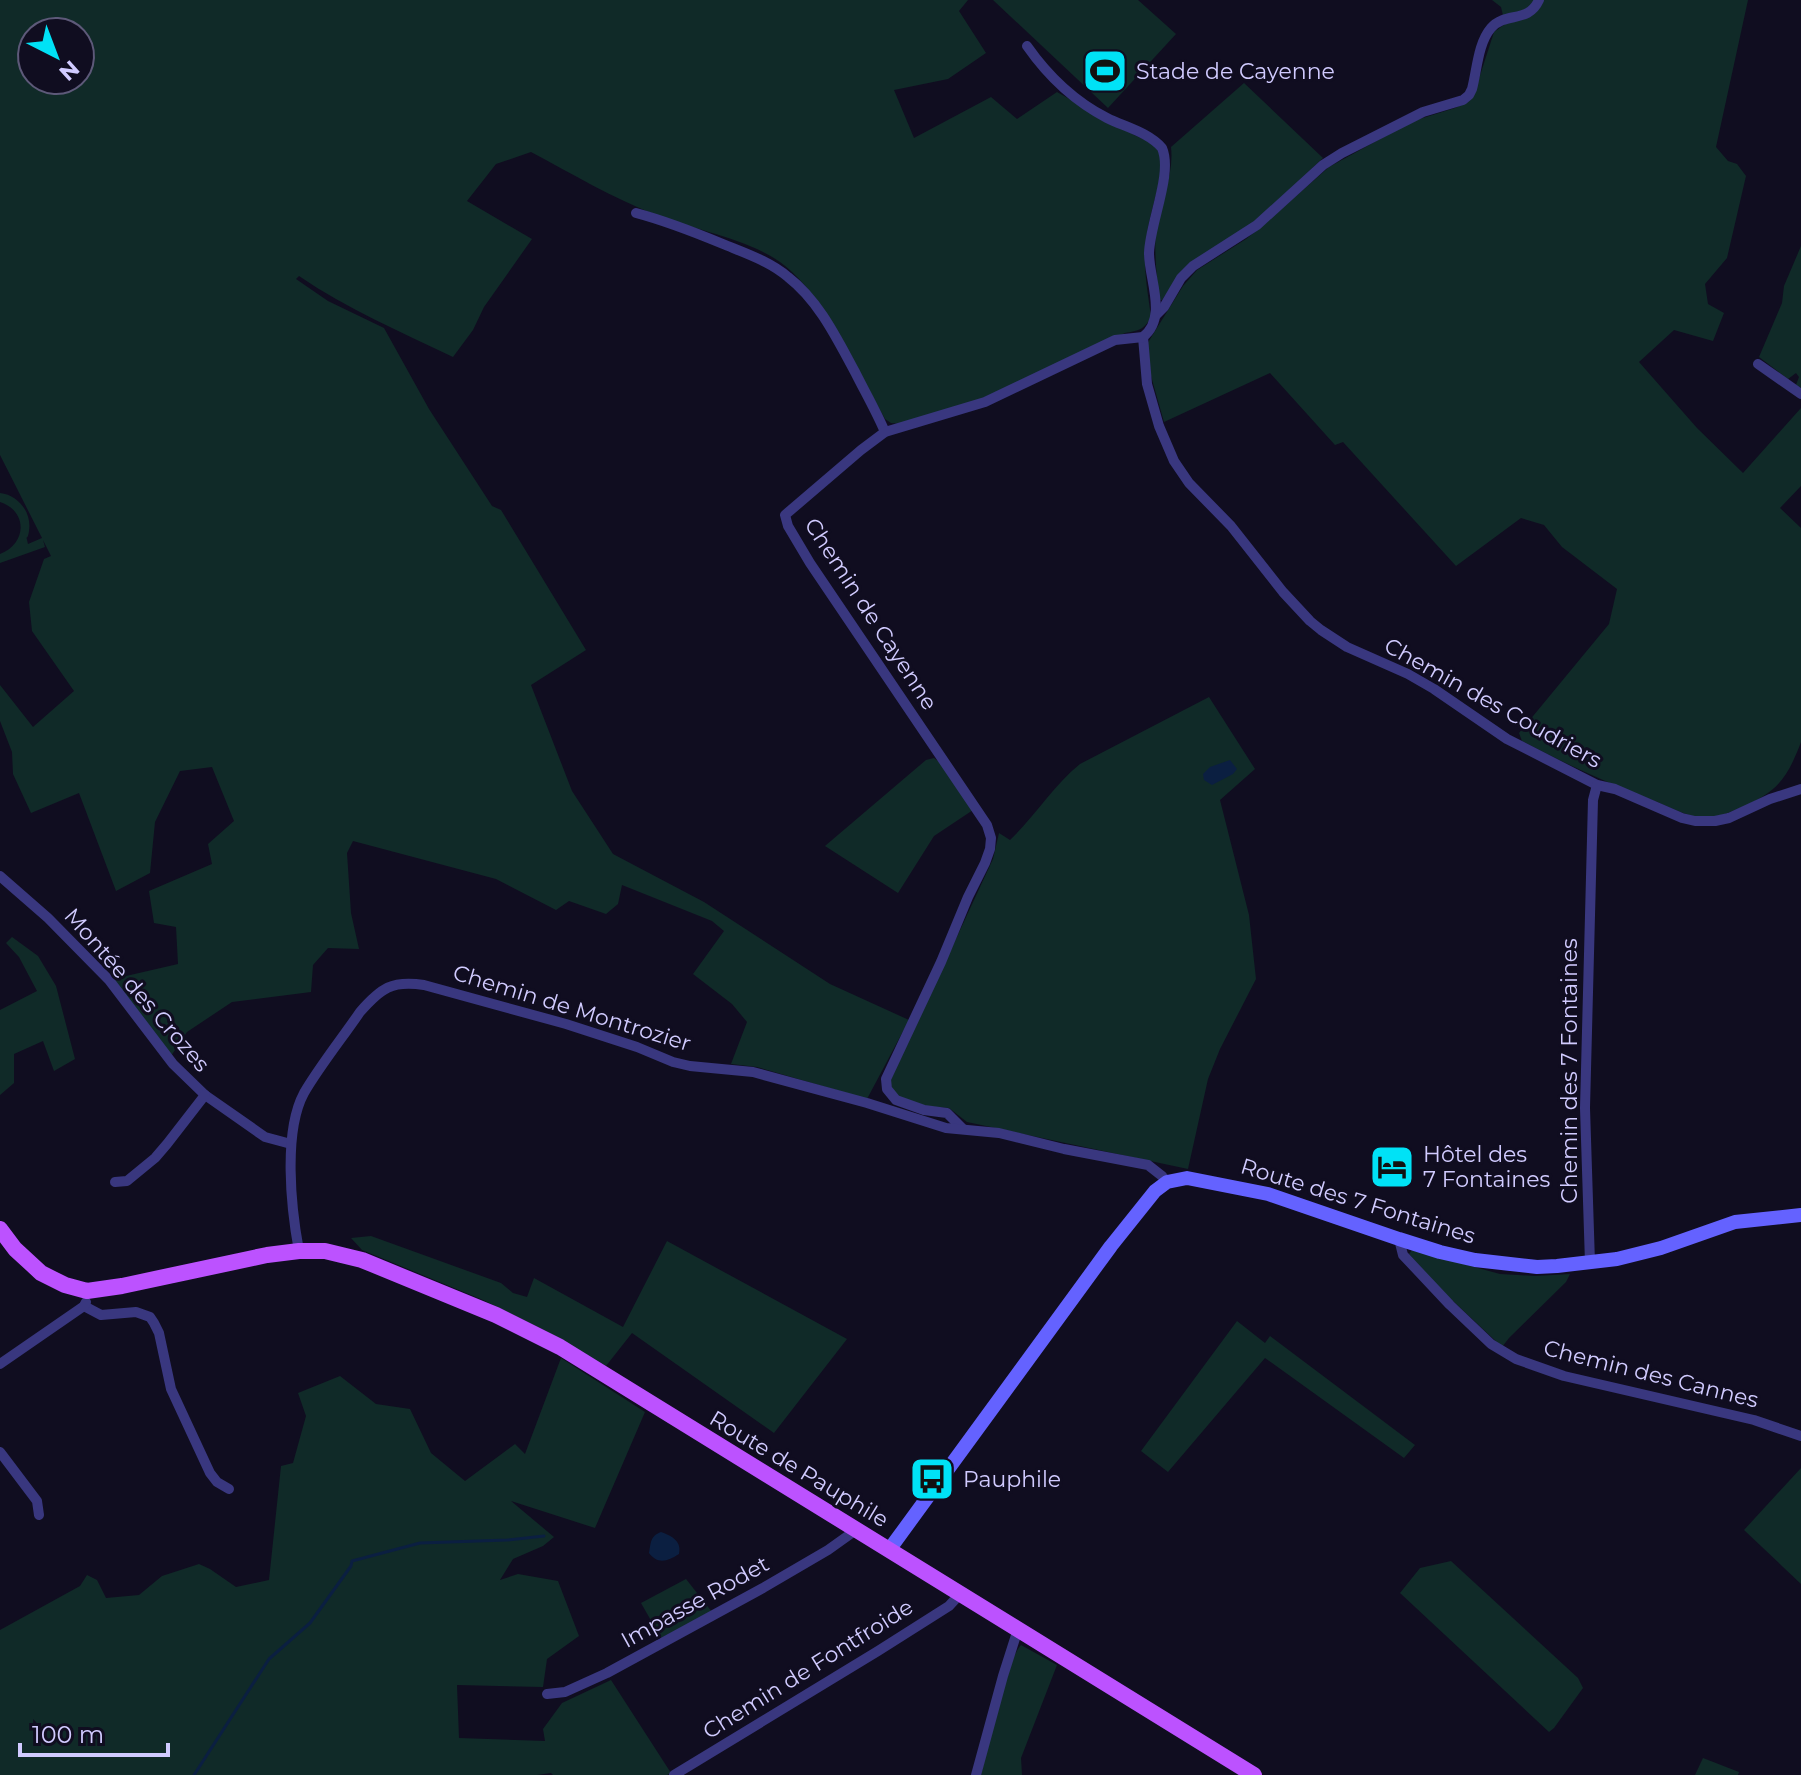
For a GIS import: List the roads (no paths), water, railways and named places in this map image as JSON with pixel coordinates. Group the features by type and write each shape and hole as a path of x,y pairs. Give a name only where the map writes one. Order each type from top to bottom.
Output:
{"main road":[{"path":"0,1229 15,1249 41,1273 86,1298"},
{"name":"Route de Pauphile","path":"86,1298 122,1286 299,1251 325,1251 362,1260 524,1328 560,1347 1254,1775"}],"street":[{"path":"1156,315 1193,266 1257,225 1323,165 1423,112 1463,100 1472,89 1481,47 1489,30 1506,18 1528,13 1539,0"},
{"path":"1027,46 1047,72 1079,100 1111,120 1146,135 1162,148 1166,165 1153,220 1149,256 1156,315 1154,325 1143,337"},
{"path":"636,213 668,222 741,251 788,276 814,303 825,320 885,432"},
{"name":"Chemin de Cayenne","path":"963,1129 947,1113 924,1110 896,1100 887,1089 886,1079 985,863 991,838 987,825 810,563 788,526 785,515 885,432 985,402 1115,340 1143,337"},
{"name":"Chemin des Coudriers","path":"1143,337 1147,384 1159,426 1174,461 1189,483 1231,526 1283,592 1321,630 1347,647 1434,689 1507,739 1597,785 1615,789 1682,818 1704,822 1729,818 1801,789"},
{"path":"1758,364 1801,394"},
{"name":"Chemin des 7 Fontaines","path":"1590,1263 1585,1108 1593,800 1597,785"},
{"name":"Montée des Crozes","path":"0,876 48,918 118,990 173,1064 205,1095 265,1137 291,1144"},
{"name":"Chemin de Montrozier","path":"299,1251 291,1144 293,1125 304,1094 360,1012 393,984 424,985 566,1024 673,1062 753,1072 946,1128 999,1133 1148,1165 1167,1182"},
{"path":"115,1182 127,1181 155,1158 205,1095"},
{"name":"Route des 7 Fontaines","path":"1167,1182 1187,1178 1268,1194 1399,1239 1507,1265 1590,1263 1644,1253 1735,1222 1801,1215"},
{"path":"889,1550 1111,1246 1155,1191 1167,1182"},
{"name":"Chemin des Cannes","path":"1399,1239 1403,1255 1450,1305 1491,1344 1516,1359 1564,1376 1754,1420 1801,1436"},
{"path":"0,1364 86,1298 101,1315 136,1312 150,1317 159,1333 171,1389 210,1473 229,1489"},
{"path":"0,1452 37,1501 39,1515"},
{"name":"Impasse Rodet","path":"547,1694 565,1692 607,1673 763,1588 856,1530"},
{"name":"Chemin de Fontfroide","path":"674,1775 878,1651 949,1606 960,1594"},
{"path":"976,1775 1018,1629"}],"water":[{"path":"1230,760 1237,769 1233,774 1212,785 1204,780 1203,774 1210,767"},
{"path":"661,1532 675,1540 680,1549 679,1554 663,1561 649,1553 653,1538"}],"waterway":[{"path":"194,1775 269,1659 310,1623 352,1561 420,1543 544,1536"}],"place":[{"name":"Stade de Cayenne","path":"1105,71"},
{"name":"Hôtel des 7 Fontaines","path":"1392,1167"},
{"name":"Pauphile","path":"932,1479"}]}
